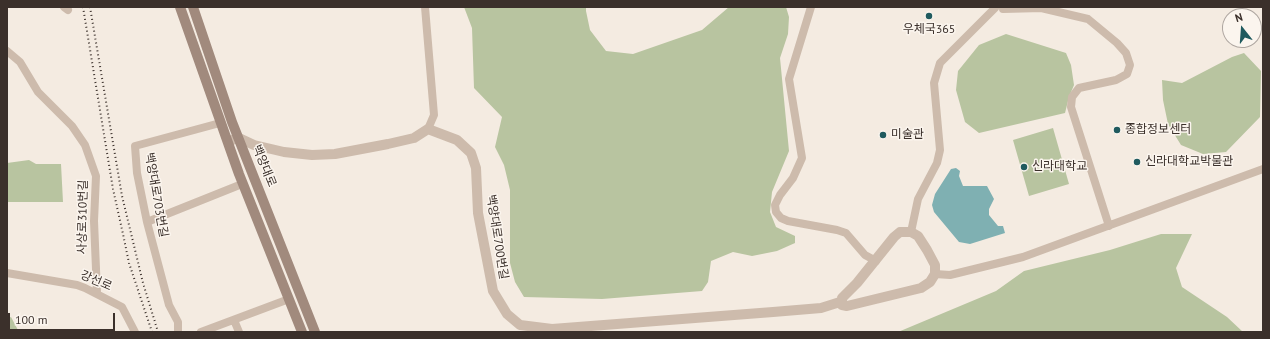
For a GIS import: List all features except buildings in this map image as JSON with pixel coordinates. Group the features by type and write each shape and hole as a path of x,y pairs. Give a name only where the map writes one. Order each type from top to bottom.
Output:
{"main road":[{"path":"180,7 242,184 302,332"},
{"name":"백양대로","path":"193,7 239,138 315,332"}],"street":[{"path":"227,142 239,138 254,145 284,152 312,155 335,154 414,138 428,129 434,115 425,7"},
{"path":"811,7 790,79 802,158 793,178 780,195 775,205 776,212 781,218 788,221 846,233 865,255 876,261"},
{"path":"910,232 918,199 937,163 940,150 934,83 940,63 1000,8 1040,8 1088,19 1126,53 1130,65 1127,74 1116,80 1079,88 1072,97 1071,107 1109,226"},
{"name":"사상로310번길","path":"7,51 20,62 38,92 72,126 86,145 96,176 94,221 95,282 97,293"},
{"name":"백양대로703번길","path":"178,332 178,322 170,305 146,222 137,173 135,146 220,123"},
{"name":"백양대로700번길","path":"428,129 453,138 471,153 476,168 478,213 493,291 507,314 520,325 552,329 821,308 840,302"},
{"path":"935,274 950,275 1023,257 1263,169"},
{"path":"146,222 242,184"},
{"path":"900,232 910,232 918,236 935,265 935,274 930,282 921,288 847,306 842,305 840,302 842,298 876,261 894,237 900,232"},
{"name":"강선로","path":"7,273 78,285 97,293 122,306 135,332"},
{"path":"201,332 289,299"},
{"path":"234,320 239,332"}],"green space":[{"path":"464,7 586,7 590,30 606,51 633,54 702,30 729,7 786,7 789,17 788,34 780,58 789,151 772,192 770,212 776,227 795,236 795,243 777,251 752,256 733,252 711,261 708,282 702,291 602,299 524,297 515,282 510,263 510,190 504,165 495,147 502,117 474,88 472,28"},
{"path":"1006,34 1066,53 1071,65 1074,85 1065,113 979,133 965,122 956,90 958,71 979,45"},
{"path":"1244,53 1261,71 1260,117 1226,152 1203,154 1181,145 1168,124 1163,100 1162,80 1182,83 1232,57"},
{"path":"1053,128 1069,184 1029,196 1013,140"},
{"path":"29,160 36,164 61,164 63,202 7,202 7,163"},
{"path":"1161,234 1192,234 1176,268 1182,287 1227,317 1243,332 898,332 996,291 1024,271 1110,250"},
{"path":"11,317 19,332 7,332 7,319"}],"water":[{"path":"956,168 960,171 959,176 963,186 987,186 994,199 989,209 989,215 998,226 1003,226 1005,233 970,244 959,242 934,212 932,205 935,194 951,169"}],"railway":[{"path":"83,7 113,189 129,263 152,332"},
{"path":"90,7 122,196 143,283 158,332"}],"place":[{"name":"우체국365","path":"929,16"},
{"name":"종합정보센터","path":"1117,130"},
{"name":"미술관","path":"883,135"},
{"name":"신라대학교박물관","path":"1137,162"},
{"name":"신라대학교","path":"1024,167"}]}
